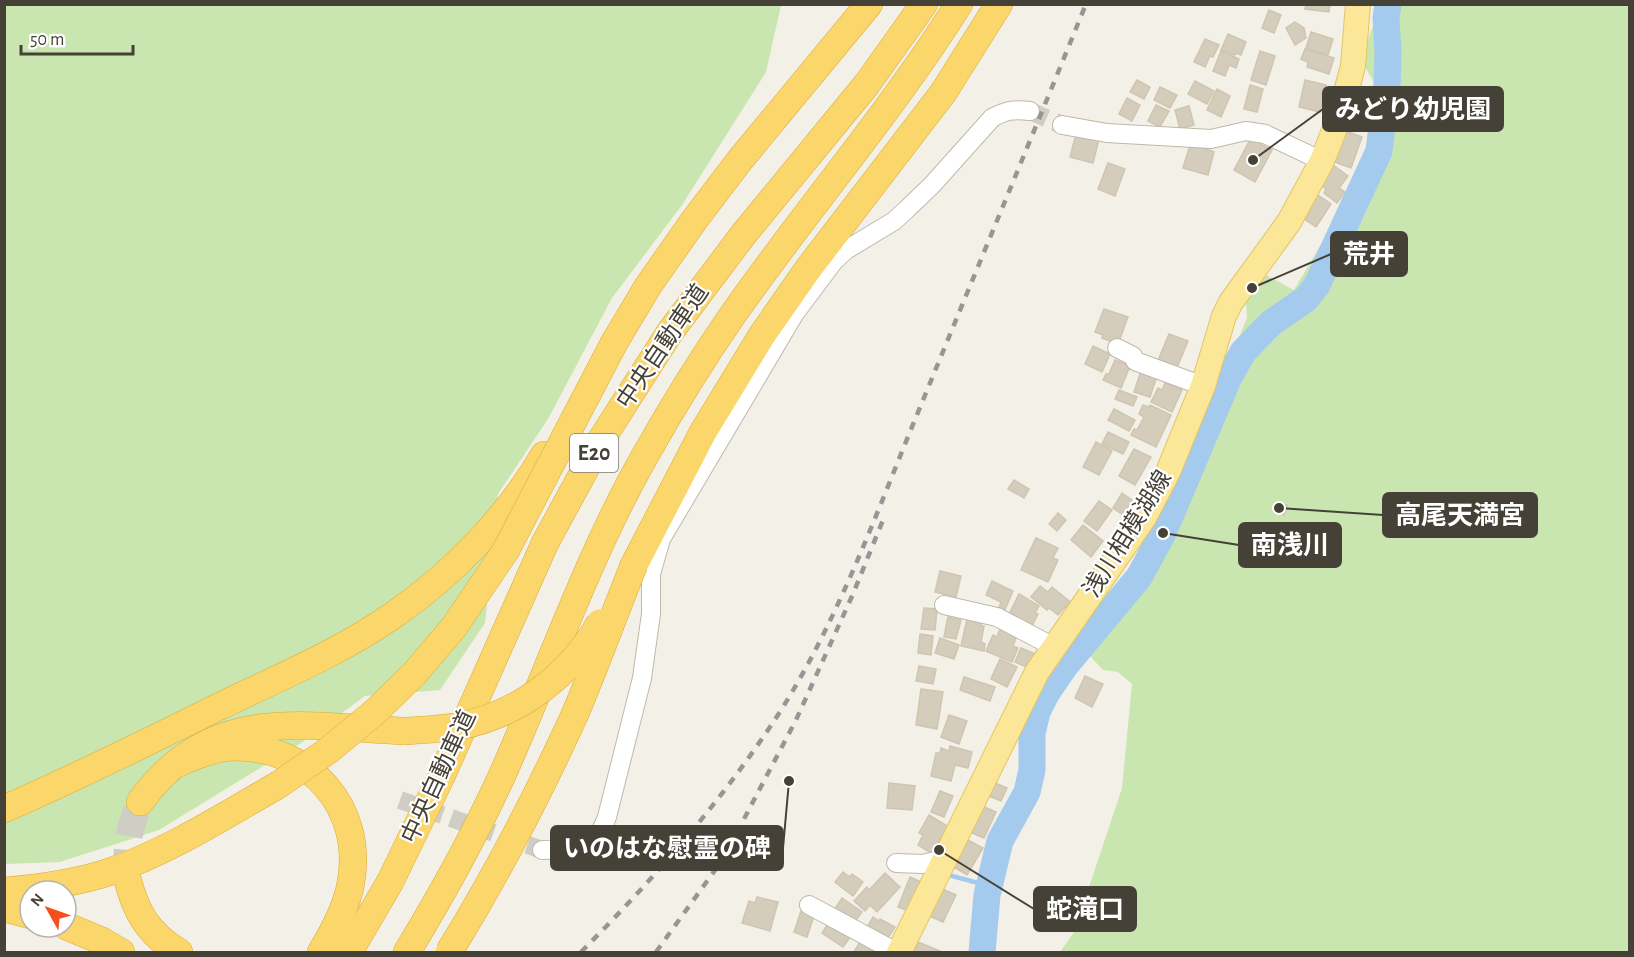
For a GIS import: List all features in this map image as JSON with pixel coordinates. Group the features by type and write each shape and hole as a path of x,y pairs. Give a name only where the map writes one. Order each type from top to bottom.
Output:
{"highway":[{"path":"4,809 331,652 405,606 456,563 491,527 537,467 616,332 695,219 740,160 869,4"},
{"name":"中央自動車道","path":"350,952 390,882 441,777 545,543 601,440 670,332 743,235 867,84 924,4"},
{"name":"中央自動車道","path":"407,952 434,909 483,815 524,723 575,597 645,455 704,357 735,312 901,90 959,4"},
{"path":"140,802 155,781 202,744 216,737 248,729 290,725 405,730 458,726 515,707 556,679 591,638 634,565 703,432 762,335 808,269 943,93 999,4"},
{"path":"4,891 82,880 117,869 200,830 278,785 329,750 376,711 414,674 454,627 506,550 614,344 648,286"},
{"path":"449,952 503,857 560,746 591,675 634,565"},
{"path":"174,765 210,751 233,747 265,750 301,765 320,779 332,792 351,838 352,880 344,908 321,952"},
{"path":"127,878 131,896 139,914 153,932 179,952"},
{"path":"78,931 121,952"}],"main road":[{"name":"浅川相模湖線","path":"897,952 1037,672 1144,518 1168,472 1203,386 1231,302 1289,222 1323,160 1339,118 1353,66 1358,4"}],"street":[{"path":"542,850 584,845 596,838 601,831 607,817 642,678 651,614 651,574 661,539 795,313 834,261 846,250 906,210 932,185 992,118 1004,111 1016,109 1030,111"},
{"path":"1062,125 1107,133 1211,139 1246,131 1264,134 1323,160"},
{"path":"1117,348 1133,356 1135,361 1203,386"},
{"path":"944,604 997,617 1054,647"},
{"path":"896,863 922,864 945,859"},
{"path":"809,905 897,952"}],"green space":[{"path":"4,5 781,5 766,72 682,205 612,298 548,419 498,494 485,623 440,690 365,696 301,743 159,830 60,862 5,864"},
{"path":"1386,5 1629,5 1629,952 1060,952 1074,932 1122,788 1132,684 1118,672 1103,670 1088,654 1129,605 1247,318 1246,303 1264,274 1294,290 1356,185 1372,142 1381,94 1362,62 1371,30"}],"building":[{"path":"1306,4 1330,4 1329,12 1305,9"},
{"path":"1269,10 1281,15 1274,33 1262,28"},
{"path":"1295,22 1304,28 1306,38 1295,45 1286,28"},
{"path":"1311,32 1333,39 1328,55 1306,48"},
{"path":"1228,34 1246,42 1241,55 1221,50"},
{"path":"1205,39 1219,45 1205,67 1194,62"},
{"path":"1305,49 1334,58 1329,74 1307,67 1308,62 1301,59"},
{"path":"1221,51 1239,59 1236,68 1229,65 1225,76 1213,71"},
{"path":"1260,51 1275,56 1266,85 1251,80"},
{"path":"1137,80 1150,87 1144,99 1130,92"},
{"path":"1305,80 1326,85 1320,112 1299,107"},
{"path":"1195,81 1214,91 1207,104 1188,94"},
{"path":"1250,85 1263,89 1257,112 1244,109"},
{"path":"1160,87 1177,95 1170,108 1154,100"},
{"path":"1217,89 1230,96 1221,117 1207,110"},
{"path":"1127,98 1140,105 1132,121 1119,114"},
{"path":"1156,105 1169,111 1160,127 1148,121"},
{"path":"1189,106 1194,125 1180,129 1175,110"},
{"path":"1343,130 1362,137 1351,168 1332,161"},
{"path":"1076,134 1099,139 1093,163 1070,157"},
{"path":"1252,136 1263,140 1260,144 1272,150 1255,182 1234,170"},
{"path":"1194,144 1214,152 1208,175 1183,168 1190,145"},
{"path":"1108,163 1125,169 1115,196 1098,189"},
{"path":"1333,165 1348,176 1339,188 1345,192 1337,203 1324,193 1326,189 1319,184"},
{"path":"1315,193 1331,204 1316,227 1300,216"},
{"path":"1104,309 1128,317 1118,344 1102,338 1103,335 1095,332"},
{"path":"1169,334 1188,341 1176,370 1157,363"},
{"path":"1093,346 1110,354 1102,372 1085,364"},
{"path":"1115,360 1130,366 1121,388 1103,380 1106,374 1109,374"},
{"path":"1141,371 1157,376 1150,397 1134,392"},
{"path":"1165,383 1182,390 1172,412 1151,402 1158,388 1162,390"},
{"path":"1119,390 1137,397 1133,406 1115,399"},
{"path":"1143,405 1149,407 1150,405 1171,415 1156,447 1131,435 1134,429 1137,430 1144,417 1139,414"},
{"path":"1114,409 1135,420 1129,431 1108,420"},
{"path":"1108,432 1129,442 1123,454 1102,444"},
{"path":"1096,442 1112,451 1099,475 1083,467"},
{"path":"1134,449 1151,457 1135,485 1119,476"},
{"path":"1014,480 1029,489 1024,498 1008,489"},
{"path":"1122,493 1132,500 1123,515 1113,508"},
{"path":"1099,501 1112,510 1097,531 1084,521"},
{"path":"1277,502 1287,505 1284,515 1274,512"},
{"path":"1058,513 1066,520 1057,531 1049,524"},
{"path":"1083,525 1103,541 1091,557 1071,540"},
{"path":"1036,538 1058,548 1053,558 1058,560 1048,582 1021,570"},
{"path":"940,571 961,576 956,597 935,592"},
{"path":"992,581 1013,591 1003,614 998,611 1001,602 986,595"},
{"path":"1040,586 1048,592 1052,587 1073,604 1068,609 1065,607 1058,615 1049,608 1047,610 1031,597"},
{"path":"1019,594 1039,606 1032,626 1009,614"},
{"path":"924,608 937,609 935,630 921,629"},
{"path":"968,615 982,618 981,626 984,626 981,642 985,644 984,651 961,646"},
{"path":"948,617 961,620 956,639 944,637"},
{"path":"1001,626 1018,633 1013,646 1018,648 1012,662 986,651 993,635 997,637"},
{"path":"920,634 933,636 931,655 918,653"},
{"path":"940,638 959,645 954,659 935,653"},
{"path":"1021,648 1035,654 1029,668 1015,662"},
{"path":"1000,659 1017,667 1007,687 991,679"},
{"path":"919,666 936,669 933,684 916,681"},
{"path":"1085,676 1103,684 1092,707 1075,698"},
{"path":"964,677 995,687 990,701 960,690"},
{"path":"921,689 943,692 937,729 916,725"},
{"path":"949,715 967,721 959,744 941,737"},
{"path":"950,746 972,752 968,768 955,765 951,781 931,776 936,753 940,753 941,748 949,751"},
{"path":"889,783 915,786 912,810 887,808"},
{"path":"995,783 1007,788 1001,801 989,796"},
{"path":"940,791 953,796 944,817 931,812"},
{"path":"982,806 996,812 984,838 970,832"},
{"path":"929,815 952,829 946,840 941,837 931,853 918,845 923,835 919,833"},
{"path":"968,840 983,848 967,875 952,866"},
{"path":"843,872 850,877 852,874 863,882 853,896 835,882"},
{"path":"885,873 900,887 877,912 870,905 865,911 854,901 867,887 869,890"},
{"path":"910,877 923,883 912,912 898,907"},
{"path":"940,888 956,895 943,922 927,915"},
{"path":"757,897 778,902 770,931 742,923 749,901 755,903"},
{"path":"842,898 862,912 854,923 834,910"},
{"path":"801,911 814,916 807,937 794,932"},
{"path":"873,917 895,927 886,941 866,929"},
{"path":"829,922 851,936 843,947 822,933"},
{"path":"861,940 881,952 854,952"},
{"path":"918,942 940,951 914,952"}],"waterway":[{"path":"982,952 987,895 1000,841 1027,792 1032,770 1032,733 1037,712 1065,666 1139,577 1163,533 1228,379 1243,352 1271,323 1306,299 1317,285 1379,151 1387,85 1386,18 1388,4"},
{"path":"945,874 989,886"}],"tunnel":[{"path":"1030,111 1062,125"},
{"path":"400,800 542,850"},
{"path":"127,877 129,839 140,802"}],"railway":[{"path":"581,952 660,869 709,810 776,718 817,647 868,536 1086,4"},
{"path":"656,952 723,859 796,720 853,594 883,520"}],"place":[{"name":"みどり幼児園","path":"1253,160"},
{"name":"荒井","path":"1252,288"},
{"name":"高尾天満宮","path":"1279,508"},
{"name":"南浅川","path":"1163,533"},
{"name":"いのはな慰霊の碑","path":"789,781"},
{"name":"蛇滝口","path":"939,850"}]}
